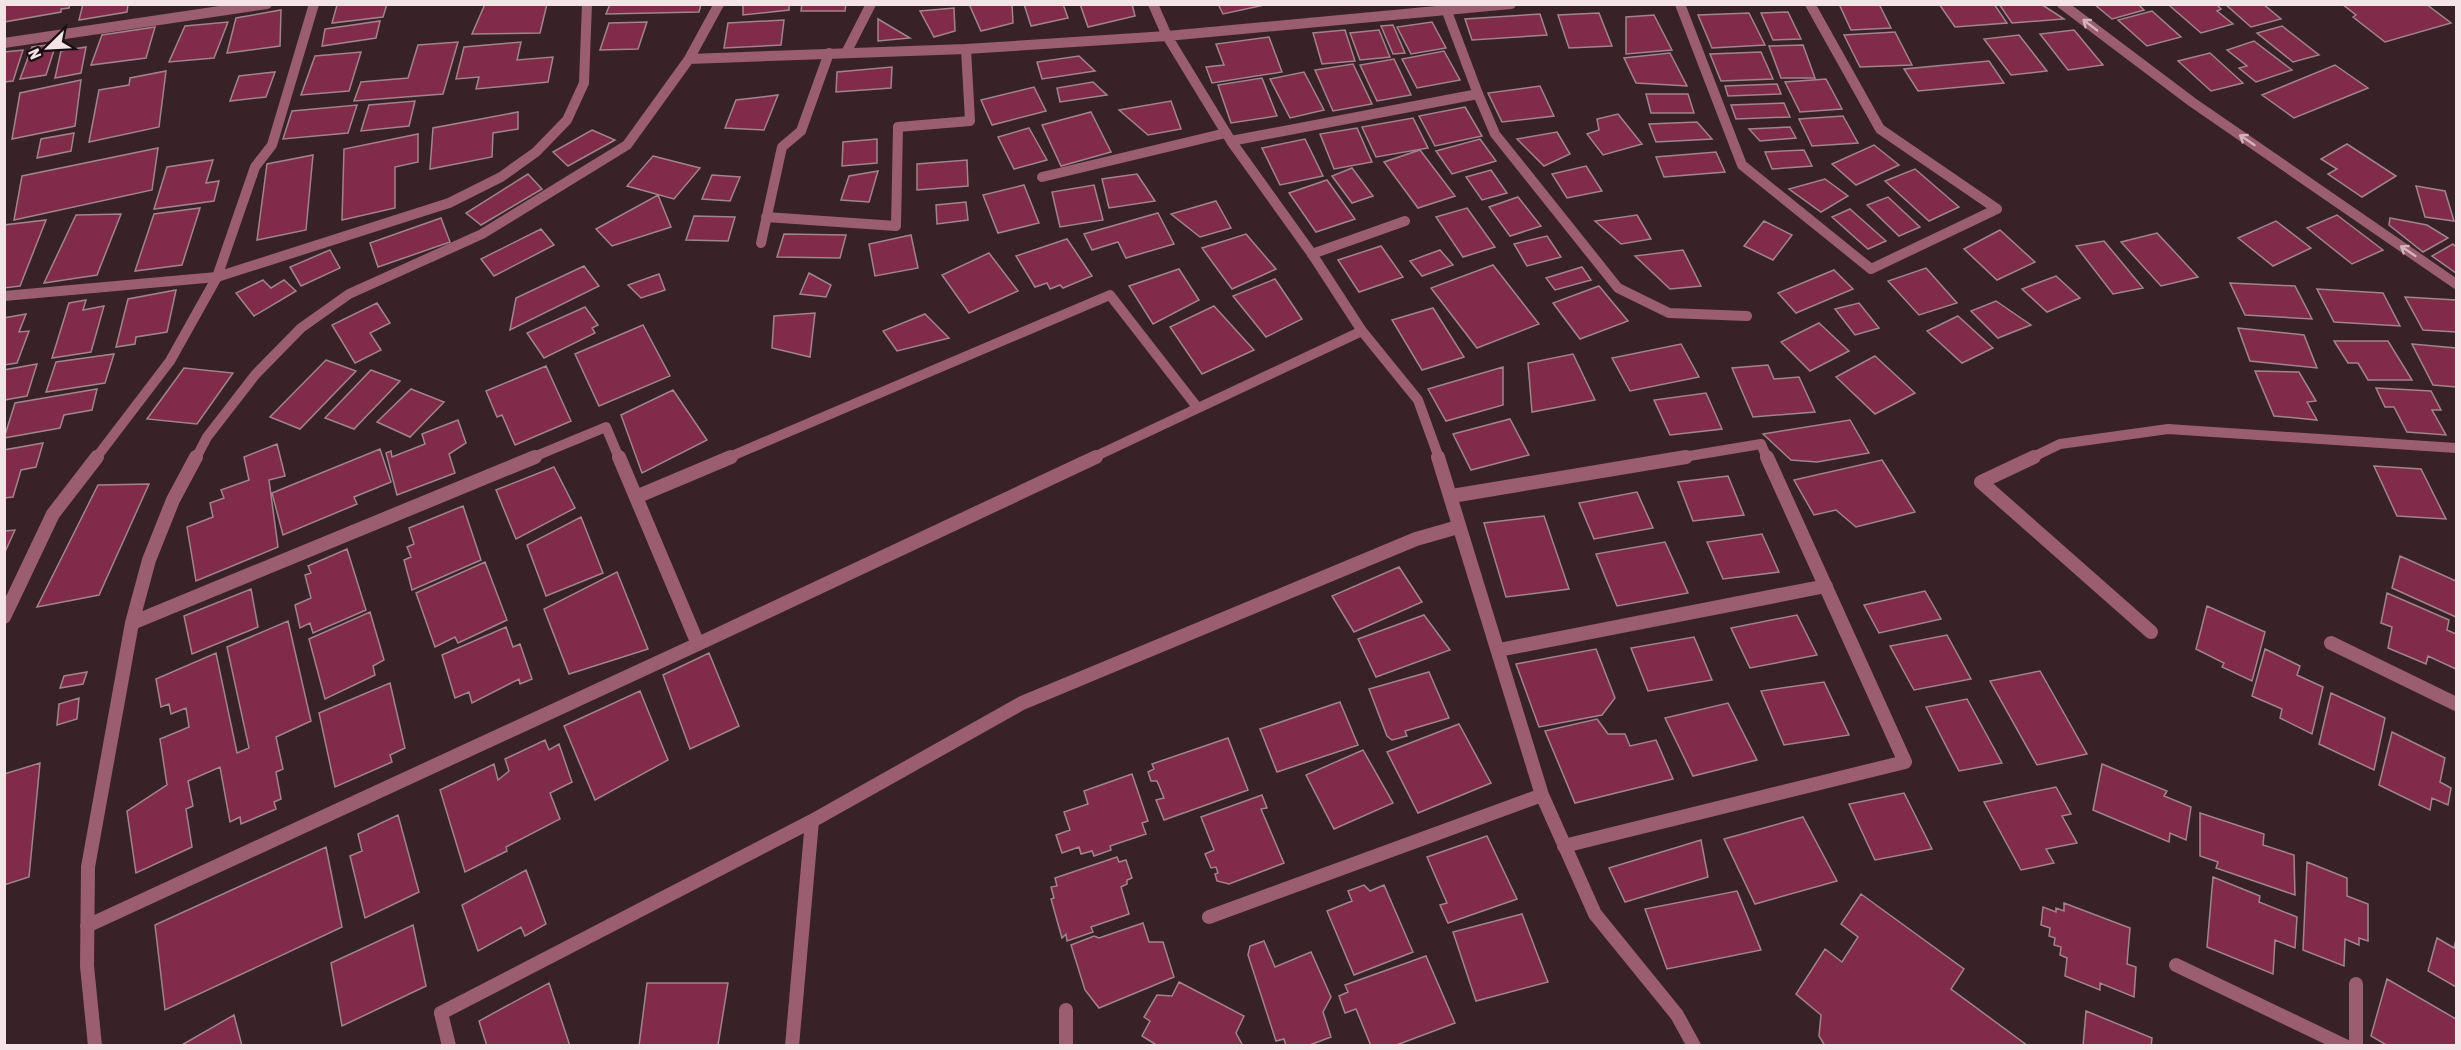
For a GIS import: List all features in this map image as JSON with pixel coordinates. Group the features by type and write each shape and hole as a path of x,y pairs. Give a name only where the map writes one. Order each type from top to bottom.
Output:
{"street":[{"path":"4,43 51,34 267,4"},
{"path":"4,617 53,514 170,361 217,277 255,167 272,145 314,4"},
{"path":"4,296 217,277 448,203 501,177 536,152 567,120 584,83 587,4"},
{"path":"94,1046 87,966 88,867 132,623 149,561 173,500 207,437 255,375 301,327 349,294 482,234 627,145 689,59 719,4"},
{"path":"846,53 871,4"},
{"path":"1153,4 1167,36 1228,137 1312,254 1362,330 1418,400 1452,495 1458,527 1542,795 1595,914 1677,1015 1694,1046"},
{"path":"689,59 966,48 1167,36 1511,4"},
{"path":"1680,4 1742,165 1871,269 1997,209 1880,129 1810,4"},
{"path":"2062,4 2192,102 2457,284"},
{"path":"1446,9 1495,134 1618,288 1669,313 1747,316"},
{"path":"766,217 896,226 898,127 970,122 966,48"},
{"path":"761,243 782,147 801,130 829,53"},
{"path":"1042,177 1228,137 1478,94"},
{"path":"1312,254 1405,221"},
{"path":"636,497 1110,295 1197,407"},
{"path":"87,926 698,645 1362,330"},
{"path":"132,623 606,427 698,645"},
{"path":"2151,632 1981,482 2060,444 2168,429 2457,447"},
{"path":"1452,495 1761,444 1905,762 1564,846"},
{"path":"449,1046 441,1013 812,821 1022,703 1416,538 1458,527"},
{"path":"1498,650 1826,586"},
{"path":"2331,643 2457,704"},
{"path":"1209,917 1542,795"},
{"path":"792,1046 812,821"},
{"path":"2176,965 2345,1046"},
{"path":"2356,984 2356,1046"},
{"path":"1066,1010 1066,1046"}],"building":[{"path":"4,4 70,4 69,8 61,9 61,12 4,22"},
{"path":"83,4 128,4 127,12 79,20"},
{"path":"387,4 383,17 332,23 337,5"},
{"path":"485,4 547,4 540,33 472,34"},
{"path":"610,4 701,4 699,12 606,14"},
{"path":"743,4 789,4 789,10 743,15"},
{"path":"802,4 846,4 845,11 801,11"},
{"path":"969,4 1012,4 1013,23 981,31"},
{"path":"1024,4 1063,4 1068,18 1031,26"},
{"path":"1080,4 1132,4 1135,16 1088,27"},
{"path":"1218,4 1269,4 1223,14"},
{"path":"1839,4 1879,4 1891,28 1851,30"},
{"path":"1939,4 1994,4 2007,23 1955,27"},
{"path":"1999,4 2041,4 2064,19 2012,23"},
{"path":"2094,4 2138,4 2144,10 2112,19"},
{"path":"2216,4 2221,9 2217,11 2233,24 2201,33 2170,6"},
{"path":"2225,4 2263,4 2281,19 2251,27"},
{"path":"2342,4 2426,4 2451,23 2385,42 2353,17 2356,15"},
{"path":"954,8 955,31 934,37 920,11"},
{"path":"281,10 280,46 227,53 236,18"},
{"path":"2152,11 2181,37 2147,46 2118,20"},
{"path":"1788,12 1801,39 1773,40 1761,13"},
{"path":"1599,13 1612,46 1569,48 1558,15"},
{"path":"1749,13 1765,45 1712,48 1698,15"},
{"path":"1540,14 1547,35 1472,40 1465,19"},
{"path":"1654,15 1672,50 1626,54 1626,17"},
{"path":"878,19 910,38 878,41"},
{"path":"784,20 781,45 724,48 728,23"},
{"path":"380,21 376,38 322,46 325,29"},
{"path":"228,22 214,58 169,62 185,26"},
{"path":"647,22 638,49 600,50 609,23"},
{"path":"1432,22 1446,48 1411,54 1397,27"},
{"path":"1393,25 1405,53 1393,54 1381,26"},
{"path":"2282,26 2319,55 2293,62 2257,33"},
{"path":"155,27 146,58 91,65 102,35"},
{"path":"1345,30 1355,61 1322,64 1313,33"},
{"path":"1379,30 1390,57 1360,60 1350,33"},
{"path":"2074,30 2103,65 2068,70 2040,34"},
{"path":"1895,32 1912,65 1860,67 1844,35"},
{"path":"2019,35 2047,71 2011,75 1984,39"},
{"path":"1269,37 1282,72 1212,83 1206,67 1224,65 1216,44"},
{"path":"2254,41 2292,70 2256,82 2239,68 2247,66 2227,50"},
{"path":"458,42 443,94 354,101 361,82 408,78 418,45"},
{"path":"521,42 517,60 553,57 548,82 476,89 479,77 456,79 464,47"},
{"path":"56,44 46,75 20,79 32,47"},
{"path":"1803,45 1815,78 1781,78 1769,46"},
{"path":"86,47 81,73 55,78 61,51"},
{"path":"23,50 13,81 4,82 4,52"},
{"path":"1444,51 1460,80 1417,88 1402,59"},
{"path":"361,52 349,91 301,95 315,56"},
{"path":"1761,52 1773,79 1721,81 1710,54"},
{"path":"1670,53 1687,86 1636,83 1624,58"},
{"path":"2210,53 2243,83 2211,91 2178,61"},
{"path":"1079,56 1095,71 1042,79 1037,62"},
{"path":"1394,59 1411,95 1377,101 1360,65"},
{"path":"1989,61 2004,83 1918,91 1904,69"},
{"path":"1353,64 1372,104 1333,111 1315,70"},
{"path":"2335,65 2368,88 2294,118 2262,95"},
{"path":"892,67 891,88 836,92 837,72"},
{"path":"166,71 159,127 89,142 99,90 129,85 130,78"},
{"path":"275,72 266,97 230,101 239,76"},
{"path":"1304,72 1324,110 1290,118 1270,79"},
{"path":"1262,78 1277,116 1231,123 1218,85"},
{"path":"1826,79 1842,109 1800,112 1785,82"},
{"path":"81,80 75,126 12,139 20,93"},
{"path":"1093,82 1107,95 1060,102 1057,88"},
{"path":"1777,84 1781,94 1728,96 1725,86"},
{"path":"1540,86 1554,116 1502,122 1488,93"},
{"path":"1034,87 1046,111 992,125 981,100"},
{"path":"1646,94 1688,94 1694,113 1651,113"},
{"path":"778,95 764,130 725,128 736,100"},
{"path":"415,101 409,126 361,131 369,105"},
{"path":"1171,101 1181,129 1148,135 1119,110"},
{"path":"1784,103 1790,117 1736,119 1731,105"},
{"path":"357,105 348,133 283,139 292,111"},
{"path":"1465,107 1482,136 1435,146 1419,116"},
{"path":"518,112 518,129 493,133 492,157 430,169 433,128"},
{"path":"1091,112 1111,152 1061,166 1042,125"},
{"path":"1618,114 1642,144 1603,155 1587,134 1599,130 1597,119"},
{"path":"1843,116 1858,143 1812,146 1799,119"},
{"path":"1413,118 1428,148 1376,157 1362,127"},
{"path":"1697,122 1712,139 1656,142 1649,124"},
{"path":"1790,127 1796,138 1760,141 1749,129"},
{"path":"1029,128 1047,160 1014,169 998,137"},
{"path":"1357,128 1372,162 1334,169 1320,134"},
{"path":"592,130 615,140 568,166 553,152"},
{"path":"1557,132 1570,154 1544,166 1517,139"},
{"path":"74,133 71,151 37,158 41,139"},
{"path":"418,134 418,162 395,167 395,208 342,220 344,149"},
{"path":"877,139 877,163 842,166 843,142"},
{"path":"1305,139 1323,176 1280,185 1262,148"},
{"path":"1480,139 1496,161 1452,174 1436,151"},
{"path":"2347,144 2396,176 2362,197 2328,174 2337,169 2321,159"},
{"path":"1874,145 1899,165 1856,185 1832,164"},
{"path":"158,148 152,190 14,220 22,176"},
{"path":"1420,150 1455,196 1418,208 1384,162"},
{"path":"1804,150 1812,166 1772,169 1765,152"},
{"path":"1716,152 1725,172 1664,177 1656,157"},
{"path":"313,155 306,230 257,240 267,164"},
{"path":"653,156 700,168 674,199 627,186"},
{"path":"213,160 206,183 219,181 214,201 154,209 167,167"},
{"path":"967,160 968,186 917,190 917,164"},
{"path":"1586,166 1602,191 1567,198 1552,174"},
{"path":"1352,168 1373,196 1352,203 1332,176"},
{"path":"1915,169 1959,207 1929,221 1885,181"},
{"path":"1491,170 1507,193 1482,200 1466,177"},
{"path":"878,171 869,202 841,200 849,176"},
{"path":"528,174 542,189 481,225 466,213"},
{"path":"1137,174 1155,201 1109,208 1102,179"},
{"path":"712,175 740,177 730,201 702,199"},
{"path":"1825,179 1848,196 1821,212 1789,189"},
{"path":"1327,180 1355,219 1316,232 1289,193"},
{"path":"1024,185 1039,223 998,233 983,195"},
{"path":"1094,185 1103,220 1060,227 1052,192"},
{"path":"2416,186 2445,191 2454,221 2425,217"},
{"path":"658,195 671,227 612,246 596,229"},
{"path":"1518,197 1541,226 1510,236 1489,207"},
{"path":"1888,197 1920,227 1899,236 1867,205"},
{"path":"1216,201 1231,228 1200,237 1171,214"},
{"path":"966,202 968,220 937,224 936,205"},
{"path":"200,208 182,265 135,271 154,214"},
{"path":"1467,208 1495,247 1463,257 1436,217"},
{"path":"1850,209 1886,241 1868,249 1832,217"},
{"path":"1158,213 1174,244 1126,258 1118,242 1092,250 1084,234"},
{"path":"121,214 97,275 44,283 76,215"},
{"path":"1637,215 1651,239 1621,244 1595,221"},
{"path":"2337,215 2383,250 2352,264 2307,228"},
{"path":"694,216 735,217 728,241 686,240"},
{"path":"441,218 450,242 378,267 370,243"},
{"path":"2390,218 2427,225 2448,238 2423,252 2389,225"},
{"path":"46,220 20,286 4,288 4,225"},
{"path":"1764,221 1792,235 1773,260 1744,246"},
{"path":"2276,221 2311,248 2273,266 2238,238"},
{"path":"541,229 554,245 494,276 481,259"},
{"path":"2000,230 2035,262 1997,280 1964,249"},
{"path":"2157,233 2198,277 2161,286 2121,242"},
{"path":"784,234 846,235 840,258 777,257"},
{"path":"1246,234 1276,269 1232,289 1202,248"},
{"path":"911,235 918,268 875,276 869,244"},
{"path":"1547,236 1561,257 1527,266 1514,244"},
{"path":"1067,239 1092,276 1063,288 1060,285 1050,289 1047,283 1035,287 1016,256"},
{"path":"2104,241 2143,288 2113,294 2076,246"},
{"path":"2453,244 2456,247 2456,273 2432,256"},
{"path":"1381,246 1403,277 1359,292 1338,260"},
{"path":"330,250 340,268 301,286 290,267"},
{"path":"1440,250 1453,265 1422,276 1410,261"},
{"path":"1683,250 1701,286 1670,289 1635,256"},
{"path":"989,253 1018,291 969,313 942,275"},
{"path":"1493,265 1539,324 1477,348 1431,288"},
{"path":"584,266 599,286 510,330 516,298"},
{"path":"1582,267 1591,280 1555,290 1546,278"},
{"path":"1926,268 1957,303 1919,315 1888,281"},
{"path":"1179,269 1199,300 1153,324 1129,286"},
{"path":"1834,270 1853,289 1796,313 1778,293"},
{"path":"809,273 831,285 826,297 800,294"},
{"path":"659,274 665,290 641,298 628,285"},
{"path":"2056,276 2080,298 2047,312 2022,289"},
{"path":"1275,279 1302,319 1266,337 1233,296"},
{"path":"263,280 271,288 284,280 296,291 254,316 236,293"},
{"path":"2230,283 2295,286 2312,319 2245,315"},
{"path":"1599,286 1628,321 1580,339 1553,303"},
{"path":"2317,289 2383,293 2400,326 2334,322"},
{"path":"176,290 167,332 136,337 135,344 116,347 128,299"},
{"path":"2405,297 2456,300 2456,332 2423,330"},
{"path":"86,300 83,310 104,306 91,352 52,358 69,303"},
{"path":"1996,301 2031,325 1998,338 1971,311"},
{"path":"377,303 390,323 370,333 381,350 355,363 332,325"},
{"path":"1859,303 1879,328 1855,335 1835,309"},
{"path":"1214,306 1254,350 1202,374 1170,327"},
{"path":"585,307 598,325 592,328 595,333 544,358 527,333"},
{"path":"1433,308 1464,357 1422,370 1392,320"},
{"path":"815,313 810,357 772,348 774,316"},
{"path":"26,314 19,332 29,331 17,363 4,365 4,318"},
{"path":"925,314 949,338 897,351 883,331"},
{"path":"1958,316 1993,348 1962,363 1927,331"},
{"path":"1819,323 1849,351 1810,371 1781,342"},
{"path":"643,325 670,376 599,406 575,354"},
{"path":"2238,328 2304,335 2317,368 2250,361"},
{"path":"2334,341 2388,341 2412,380 2368,380 2358,363 2348,363"},
{"path":"1681,344 1699,377 1630,391 1612,358"},
{"path":"2412,344 2456,348 2456,387 2433,385"},
{"path":"114,354 105,383 46,392 56,362"},
{"path":"1573,354 1595,400 1532,412 1528,363"},
{"path":"1875,356 1915,393 1875,414 1836,377"},
{"path":"326,360 356,371 300,429 270,417"},
{"path":"37,364 27,396 4,400 4,370"},
{"path":"1768,365 1774,379 1799,377 1815,412 1753,417 1732,368"},
{"path":"546,366 571,421 515,445 502,415 497,417 486,391"},
{"path":"1503,367 1503,405 1446,421 1428,389"},
{"path":"184,368 233,373 197,424 147,419"},
{"path":"371,370 400,381 354,429 325,418"},
{"path":"2255,371 2299,372 2316,401 2307,402 2317,420 2274,416"},
{"path":"2376,388 2431,391 2441,410 2432,410 2446,435 2407,432 2394,407 2385,407"},
{"path":"97,389 92,410 64,415 60,428 4,438 15,403"},
{"path":"411,389 444,402 410,437 377,422"},
{"path":"673,390 707,440 642,473 621,415"},
{"path":"1706,393 1722,429 1670,435 1654,400"},
{"path":"1510,419 1529,455 1471,470 1453,434"},
{"path":"458,420 466,443 449,454 455,473 397,495 386,453 391,451 392,457 425,444 422,434"},
{"path":"1850,420 1869,453 1817,462 1791,460 1763,434"},
{"path":"43,443 36,467 21,470 13,497 4,498 4,450"},
{"path":"277,444 285,476 269,480 278,547 196,581 187,527 213,517 210,503 224,498 221,490 249,480 244,457"},
{"path":"380,449 391,482 354,497 357,504 283,535 272,493"},
{"path":"1882,460 1915,512 1856,527 1836,510 1814,515 1794,480"},
{"path":"2374,466 2421,469 2446,519 2397,516"},
{"path":"554,467 575,508 516,539 496,490"},
{"path":"1728,476 1744,515 1693,521 1678,482"},
{"path":"149,484 99,595 37,607 98,485"},
{"path":"1637,492 1653,528 1594,539 1579,503"},
{"path":"463,506 481,560 412,590 404,560 411,557 407,547 414,544 409,528"},
{"path":"1544,516 1569,589 1506,597 1484,523"},
{"path":"581,517 603,573 546,596 527,545"},
{"path":"15,530 4,554 4,531"},
{"path":"1762,534 1779,572 1723,579 1707,542"},
{"path":"1665,542 1688,593 1617,606 1596,554"},
{"path":"347,549 366,610 313,633 310,623 300,628 295,605 311,598 305,575 311,573 308,566"},
{"path":"2400,556 2456,581 2456,617 2392,588"},
{"path":"485,562 507,620 458,643 455,637 435,647 416,593"},
{"path":"1399,567 1422,602 1354,632 1332,596"},
{"path":"617,572 648,649 569,674 544,609"},
{"path":"251,589 258,627 192,654 184,616"},
{"path":"1925,591 1941,619 1879,633 1864,605"},
{"path":"2387,593 2449,620 2447,630 2456,634 2456,669 2428,656 2426,664 2388,648 2392,627 2381,623"},
{"path":"2207,606 2265,632 2252,681 2222,667 2224,663 2196,649"},
{"path":"370,612 384,660 373,666 375,675 325,699 309,639"},
{"path":"1424,615 1450,650 1376,677 1358,639"},
{"path":"1797,615 1817,655 1750,668 1731,628"},
{"path":"288,621 311,721 276,737 283,769 276,772 281,799 274,802 276,809 241,824 240,817 230,822 220,767 188,781 193,806 186,809 192,847 136,873 127,811 167,785 160,739 189,727 186,708 171,714 169,704 161,707 156,679 216,653 237,753 249,748 227,647"},
{"path":"506,627 513,647 520,644 532,679 520,684 519,679 472,703 469,692 455,698 442,655"},
{"path":"1947,635 1971,679 1914,690 1890,646"},
{"path":"1694,637 1712,680 1648,691 1631,648"},
{"path":"1596,649 1615,698 1602,715 1539,727 1516,664"},
{"path":"2265,649 2300,666 2297,675 2323,687 2312,734 2280,718 2282,709 2252,696"},
{"path":"709,653 739,726 690,749 663,675"},
{"path":"2040,671 2087,754 2037,765 1990,681"},
{"path":"87,672 83,684 60,688 64,676"},
{"path":"1429,672 1449,718 1405,731 1407,736 1392,740 1387,736 1369,689"},
{"path":"1824,682 1849,735 1784,745 1761,691"},
{"path":"390,683 405,748 390,755 392,762 335,787 319,713"},
{"path":"640,691 668,760 595,800 564,726"},
{"path":"2331,693 2385,718 2374,770 2319,744"},
{"path":"79,698 77,719 57,725 59,704"},
{"path":"1967,699 2002,763 1959,771 1926,707"},
{"path":"1340,702 1358,745 1277,772 1260,729"},
{"path":"1728,703 1757,760 1693,776 1665,718"},
{"path":"1597,719 1608,734 1625,734 1630,746 1656,740 1673,779 1575,803 1545,731"},
{"path":"1459,724 1491,783 1418,813 1387,752"},
{"path":"2392,732 2445,758 2440,782 2451,788 2448,805 2432,798 2430,810 2379,785"},
{"path":"1228,738 1248,790 1164,820 1156,800 1164,798 1157,781 1151,781 1148,772 1154,769 1152,764"},
{"path":"545,740 549,750 559,744 572,782 550,793 560,819 506,847 507,851 465,872 440,790 494,764 498,780 509,771 505,759"},
{"path":"1363,750 1393,803 1334,829 1306,775"},
{"path":"40,763 29,877 4,885 4,774"},
{"path":"2102,764 2167,791 2164,796 2191,807 2186,840 2170,833 2169,842 2093,810"},
{"path":"1132,774 1148,821 1142,823 1146,834 1110,846 1111,850 1094,856 1092,851 1081,854 1079,847 1062,853 1056,835 1070,830 1064,812 1088,804 1084,791"},
{"path":"2056,787 2071,814 2062,816 2077,843 2046,849 2054,863 2021,870 1984,802"},
{"path":"1904,793 1932,849 1875,860 1849,804"},
{"path":"1262,795 1267,808 1261,809 1284,863 1229,884 1217,881 1216,867 1211,868 1205,854 1214,850 1201,817"},
{"path":"2200,813 2264,834 2263,845 2294,855 2295,895 2216,868 2218,862 2200,856"},
{"path":"398,815 419,892 365,918 350,856 362,851 358,834"},
{"path":"1803,817 1837,881 1755,904 1724,839"},
{"path":"1487,836 1517,899 1448,923 1440,905 1447,903 1427,857"},
{"path":"1701,840 1708,877 1625,902 1609,868"},
{"path":"326,847 342,927 165,1010 155,925"},
{"path":"1117,857 1119,862 1126,860 1132,878 1121,887 1129,914 1091,927 1093,932 1067,941 1066,934 1062,938 1051,899 1054,898 1051,887 1057,886 1055,878"},
{"path":"2307,862 2347,878 2347,896 2368,904 2368,941 2359,938 2359,945 2345,939 2344,966 2303,950"},
{"path":"526,870 546,924 525,936 521,927 478,951 462,905"},
{"path":"2213,877 2260,896 2259,902 2297,917 2295,948 2275,940 2273,974 2207,947"},
{"path":"1364,885 1370,891 1384,885 1413,952 1354,975 1327,911 1352,901 1348,891"},
{"path":"1737,891 1761,950 1667,969 1645,909"},
{"path":"1861,894 1964,969 1951,989 2028,1046 1825,1046 1819,1036 1821,1015 1796,994 1825,949 1842,962 1858,937 1841,924"},
{"path":"2064,903 2130,928 2127,964 2136,967 2134,997 2100,983 2100,990 2065,976 2067,958 2060,955 2061,947 2054,945 2055,938 2049,936 2050,928 2041,925 2043,907 2056,912 2056,908 2064,911"},
{"path":"1522,914 1548,982 1476,1001 1453,932"},
{"path":"1143,923 1149,942 1163,942 1174,977 1099,1008 1085,990 1071,945 1094,936 1099,938"},
{"path":"413,925 426,986 342,1026 331,963"},
{"path":"2437,938 2454,948 2456,940 2456,987 2428,971"},
{"path":"1264,941 1275,967 1311,952 1331,997 1323,1012 1331,1037 1307,1046 1286,1046 1284,1039 1276,1041 1248,955 1250,946"},
{"path":"1426,956 1455,1023 1394,1046 1371,1046 1356,1009 1345,1013 1339,996 1348,992 1345,985"},
{"path":"2387,979 2456,1019 2456,1046 2388,1046 2371,1036"},
{"path":"1179,982 1244,1016 1236,1033 1243,1046 1158,1046 1142,1036 1150,1021 1144,1017 1157,995 1172,996"},
{"path":"549,983 570,1046 487,1046 479,1021"},
{"path":"647,983 728,983 718,1045 639,1046"},
{"path":"2086,1011 2152,1038 2151,1046 2083,1046"},
{"path":"234,1015 242,1046 180,1046"}]}
